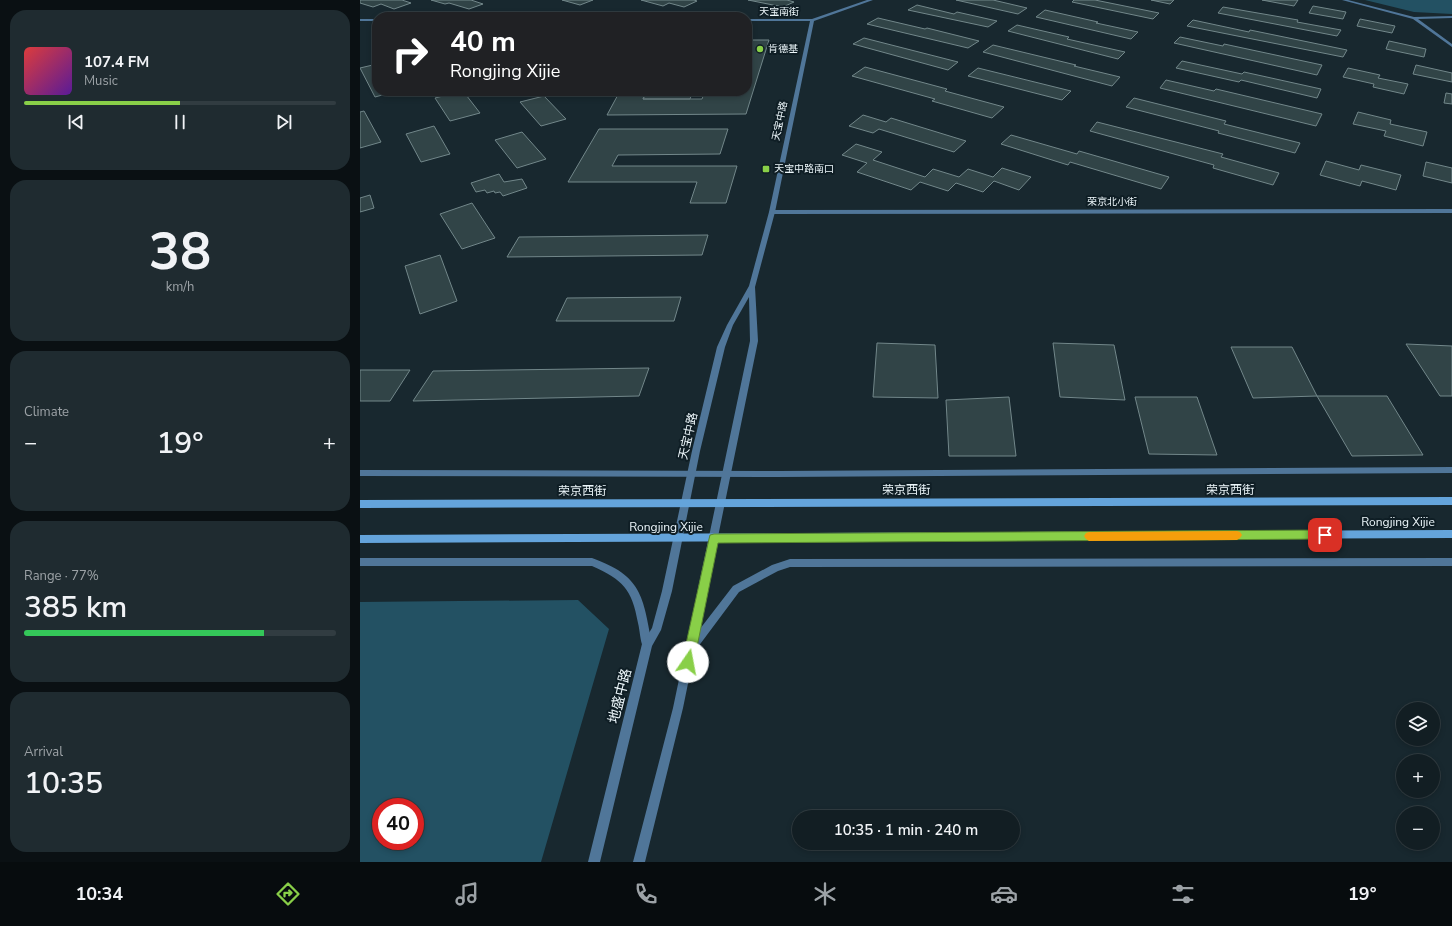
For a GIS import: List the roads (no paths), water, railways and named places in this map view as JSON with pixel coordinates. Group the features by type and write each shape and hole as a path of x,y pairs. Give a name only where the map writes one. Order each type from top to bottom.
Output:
{"main road":[{"name":"荣京西街","path":"360,504 1452,501"},
{"name":"Rongjing Xijie","path":"360,539 714,539 1452,534"}],"street":[{"path":"812,20 871,0"},
{"path":"1344,0 1414,18 1452,18"},
{"path":"1414,18 1452,46"},
{"path":"360,20 372,20"},
{"name":"天宝南街","path":"752,20 812,20"},
{"name":"天宝中路","path":"677,539 721,347 730,324 752,286 772,212 812,20"},
{"name":"荣京北小街","path":"772,212 1452,211"},
{"name":"天宝中路","path":"714,539 754,341 755,327 752,286"},
{"path":"360,473 727,474 1452,470"},
{"name":"地盛中路","path":"594,862 647,644 656,630 667,592 677,539"},
{"path":"639,862 678,708 714,539"},
{"path":"360,562 592,562 610,569 624,578 638,598 647,644"},
{"path":"691,647 736,589 774,568 790,563 1452,562"}],"place":[{"name":"肯德基","path":"760,49"},
{"name":"天宝中路南口","path":"766,169"}]}
